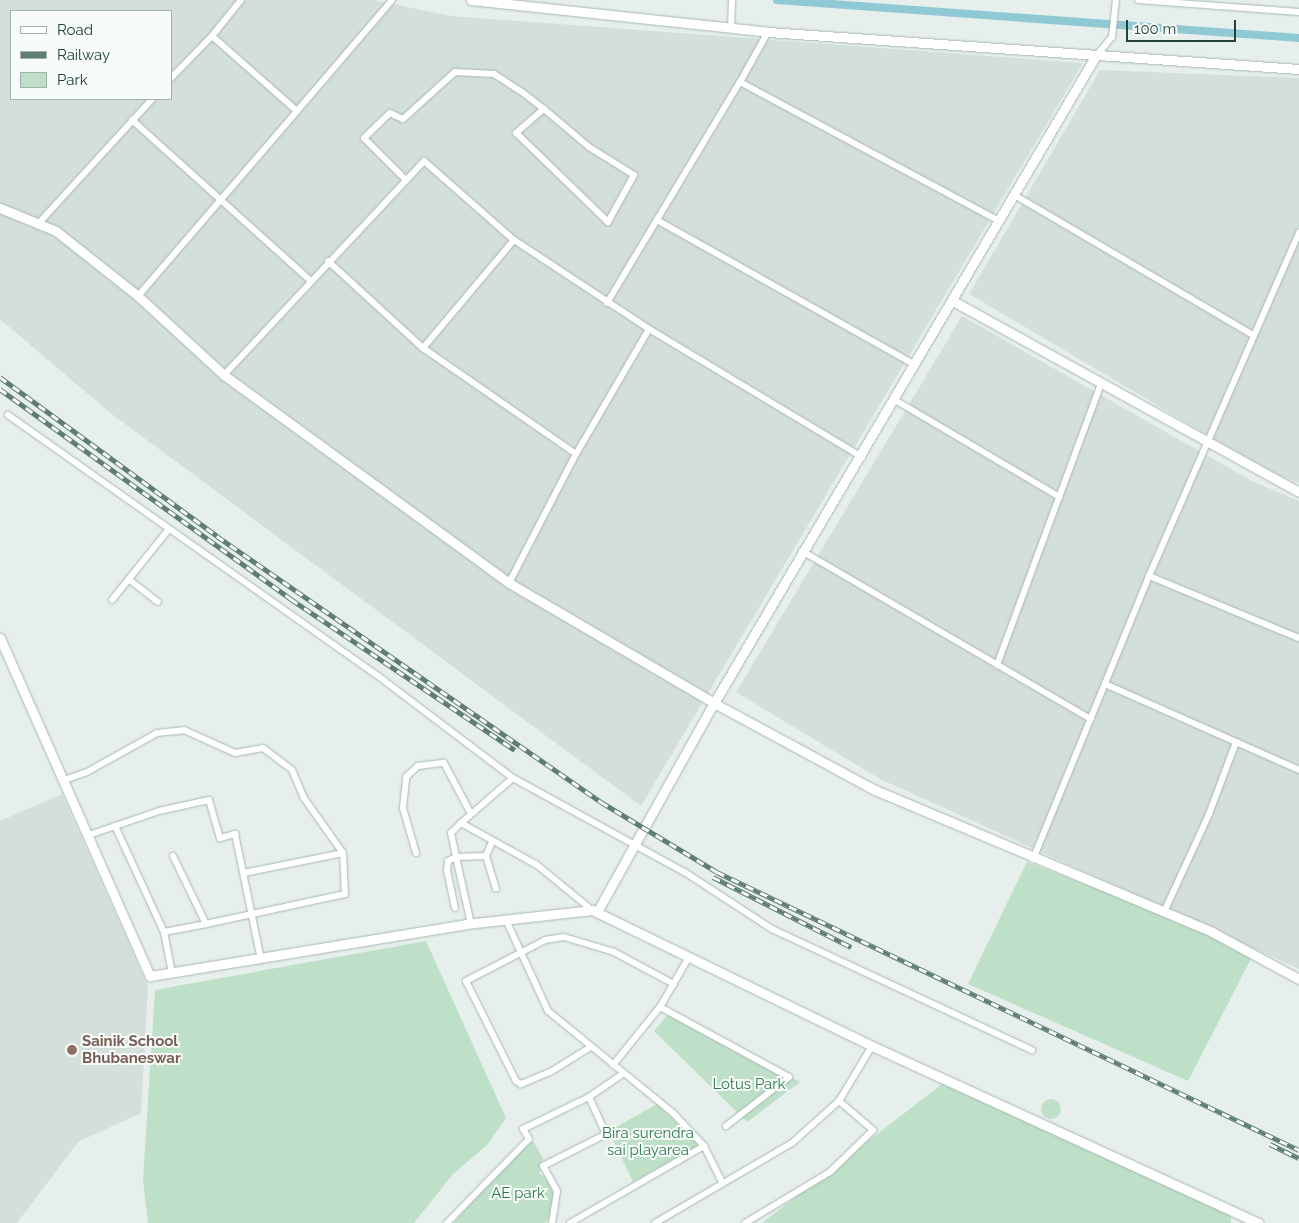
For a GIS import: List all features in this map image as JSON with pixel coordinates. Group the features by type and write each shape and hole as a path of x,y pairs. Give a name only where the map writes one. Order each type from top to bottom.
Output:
{"street":[{"path":"172,77 212,36 241,0"},
{"path":"138,296 392,0"},
{"path":"471,0 768,32 1096,57 1299,69"},
{"path":"731,28 732,0"},
{"path":"595,911 636,848 714,703 802,551 862,457 1096,57 1112,37 1116,0"},
{"path":"1138,0 1229,2 1299,12"},
{"path":"607,303 768,32"},
{"path":"212,36 297,111"},
{"path":"406,180 364,138 390,113 403,120 455,72 494,74 544,110 634,175 608,222 516,132 544,110"},
{"path":"740,82 998,222"},
{"path":"38,224 151,100"},
{"path":"132,120 224,198 311,281"},
{"path":"224,375 328,261 424,161 514,240 607,303 862,457"},
{"path":"1016,196 1253,335"},
{"path":"0,208 56,231 138,296 224,375 509,583 714,703 876,790 1033,859 1164,912 1299,979"},
{"path":"657,220 915,365"},
{"path":"1033,859 1149,576 1299,232"},
{"path":"423,348 514,240"},
{"path":"328,261 423,348 576,454"},
{"path":"953,301 1208,444 1299,492"},
{"path":"509,583 576,454 649,329"},
{"path":"997,664 1101,384"},
{"path":"895,400 1060,496"},
{"path":"8,414 168,530 378,676 513,778 636,848 686,873 772,929 1032,1050"},
{"path":"112,600 131,582 168,530"},
{"path":"802,551 1091,720"},
{"path":"1149,576 1299,638"},
{"path":"131,582 158,602"},
{"path":"0,638 150,976 472,924 595,911"},
{"path":"1105,684 1299,770"},
{"path":"64,780 87,772 157,733 184,730 235,753 263,748 292,770 304,798 343,853 345,894 250,911 206,924 164,932"},
{"path":"1164,912 1209,814 1236,742"},
{"path":"416,853 402,808 406,777 418,766 444,763 470,812"},
{"path":"472,924 451,833 470,812 513,778"},
{"path":"89,835 209,800 220,838 235,834 250,911 262,959"},
{"path":"461,823 492,842 537,865 595,911 872,1046 1258,1223"},
{"path":"115,826 164,932 172,973"},
{"path":"492,842 486,856 496,888"},
{"path":"244,873 343,853"},
{"path":"174,856 206,924"},
{"path":"455,908 447,871 448,861 456,857 486,856"},
{"path":"506,920 520,954 548,1011 589,1048 624,1073 704,1146 722,1184"},
{"path":"589,1048 552,1071 521,1084 516,1081 466,981 545,940 564,937 587,940 674,984"},
{"path":"613,1065 660,1007 690,957"},
{"path":"660,1007 789,1077 726,1126"},
{"path":"654,1223 666,1220 722,1184 792,1143 839,1101 872,1046"},
{"path":"447,1223 528,1139 523,1128 589,1097 624,1073"},
{"path":"552,1223 557,1192 543,1166 606,1134 589,1097"},
{"path":"744,1223 830,1172 873,1130 839,1101"},
{"path":"570,1223 704,1146"}],"shaded area":[{"path":"0,0 373,0 451,16 1083,63 641,806 109,412 0,319"},
{"path":"1100,70 1299,78 1299,483 1270,472 969,294"},
{"path":"962,316 1252,481 1299,501 1299,969 880,779 736,692"},
{"name":"Sainik School Bhubaneswar","path":"62,794 148,987 141,1113 78,1142 17,1223 0,1223 0,821"}],"green space":[{"path":"1027,862 1206,931 1253,955 1188,1081 968,984"},
{"path":"426,941 506,1118 487,1145 453,1174 414,1223 148,1223 143,1180 155,990"},
{"name":"Lotus Park","path":"672,1010 800,1082 747,1122 654,1031"},
{"path":"946,1081 1231,1213 1231,1223 762,1223"},
{"path":"1051,1099 1058,1102 1061,1109 1058,1116 1051,1119 1044,1116 1041,1109 1044,1102"},
{"name":"Bira surendra sai playarea","path":"657,1104 700,1145 633,1182 609,1131"},
{"name":"AE park","path":"533,1141 543,1158 539,1174 547,1177 554,1196 551,1217 545,1223 454,1223 506,1159"}],"waterway":[{"path":"777,0 1299,38"}],"railway":[{"path":"0,377 217,536 601,802 717,872 1299,1150"},
{"path":"0,389 291,599 515,750"},
{"path":"713,877 851,947"},
{"path":"1270,1144 1299,1158"}],"place":[{"name":"Sainik School Bhubaneswar","path":"72,1050"}]}
